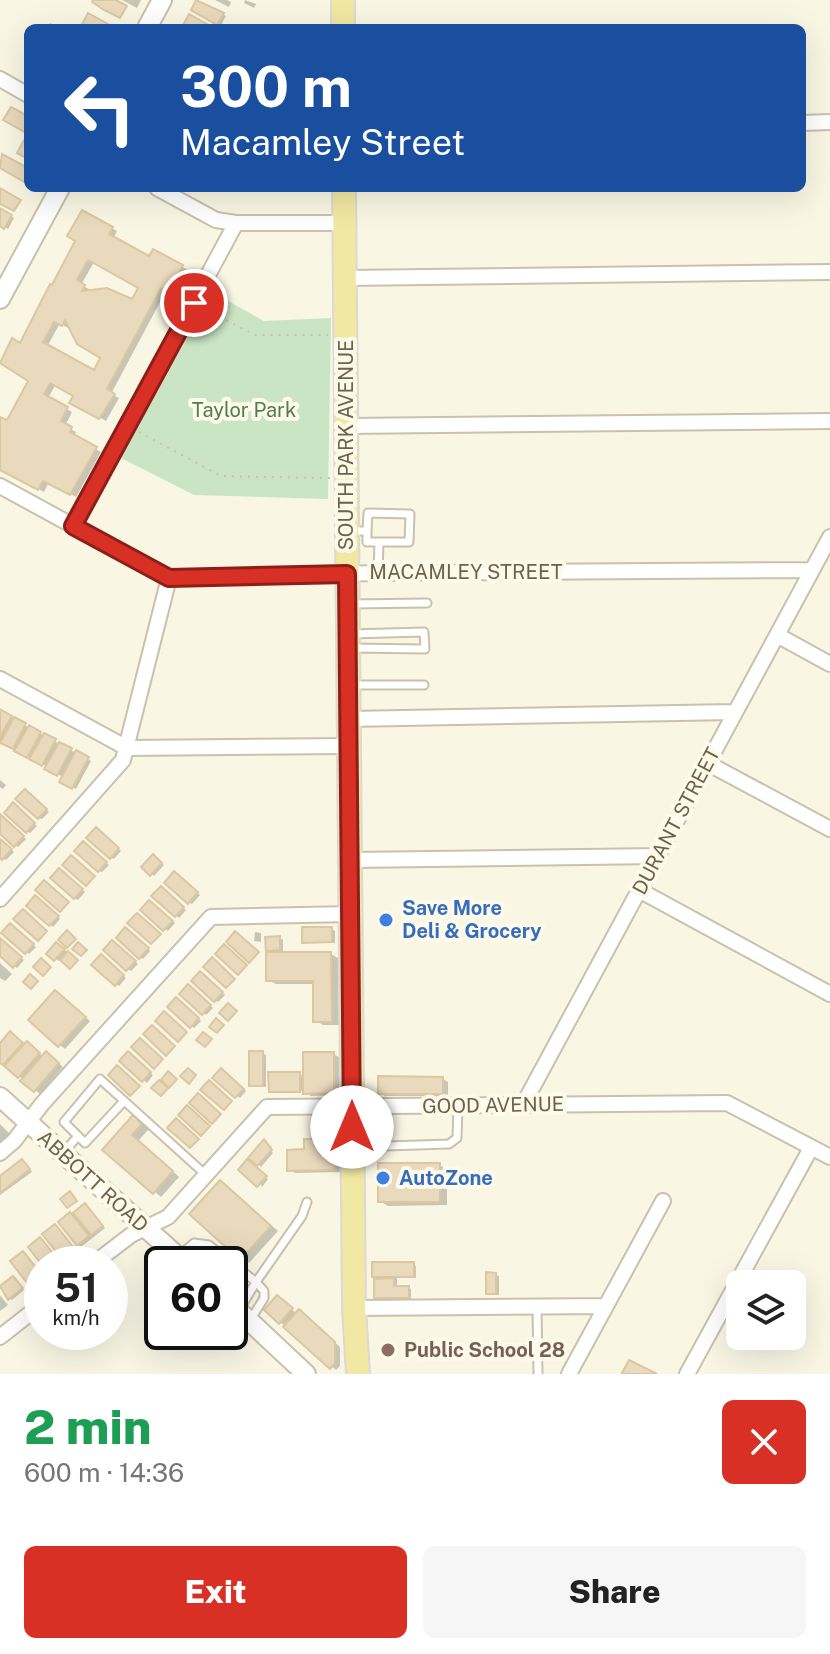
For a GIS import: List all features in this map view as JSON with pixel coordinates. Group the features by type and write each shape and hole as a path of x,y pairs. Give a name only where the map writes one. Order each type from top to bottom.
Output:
{"main road":[{"path":"343,0 343,24"},
{"name":"SOUTH PARK AVENUE","path":"344,192 347,478 358,522 347,574 354,1308 358,1374"}],"street":[{"path":"149,24 162,0"},
{"path":"0,79 24,93"},
{"path":"806,123 830,122"},
{"path":"0,299 6,274 57,192"},
{"path":"164,192 216,220 236,223 344,223"},
{"path":"73,526 236,223"},
{"path":"345,278 830,272"},
{"path":"347,426 830,421"},
{"name":"MACAMLEY STREET","path":"0,486 169,578 812,570"},
{"name":"DURANT STREET","path":"523,1105 830,537"},
{"path":"0,899 123,760 169,578"},
{"path":"777,635 830,664"},
{"path":"0,679 127,748 349,746"},
{"path":"349,719 734,712"},
{"path":"707,763 830,829"},
{"path":"351,860 658,856"},
{"path":"639,890 830,994"},
{"path":"0,1153 14,1141 42,1104 211,917 351,914"},
{"name":"ABBOTT ROAD","path":"0,1097 166,1246"},
{"name":"GOOD AVENUE","path":"117,1246 145,1227 158,1224 168,1217 267,1107 727,1103 830,1157"},
{"path":"687,1374 811,1148"},
{"path":"569,1374 663,1201"},
{"path":"354,1308 606,1306"},
{"path":"0,1337 24,1318"},
{"path":"248,1320 306,1374"}],"lane":[{"path":"410,514 409,542 379,542 367,542 358,522 410,514"},
{"path":"378,573 379,542"},
{"path":"347,604 427,603"},
{"path":"424,632 426,634 425,649 348,641 424,632"},
{"path":"349,685 424,685"},
{"path":"124,1101 85,1143 64,1122 100,1079 206,1175"},
{"path":"353,1147 449,1144 457,1138 458,1106"},
{"path":"63,1154 78,1136"},
{"path":"248,1297 302,1216 307,1202"},
{"path":"192,1246 194,1243 210,1246"},
{"path":"248,1276 264,1291 264,1298 248,1307"},
{"path":"537,1306 538,1374"}],"path":[{"path":"201,307 255,335 346,334"},
{"path":"134,429 221,476 347,478"}],"green space":[{"name":"Taylor Park","path":"212,292 264,321 331,318 328,499 194,495 121,458"}],"building":[{"path":"93,0 116,0 127,6 120,18"},
{"path":"196,0 224,13 215,24 191,10"},
{"path":"88,13 108,24 82,24"},
{"path":"189,14 207,24 184,24"},
{"path":"11,107 24,114 24,132 3,120"},
{"path":"24,140 24,157 17,153"},
{"path":"2,154 24,166 24,182 0,168"},
{"path":"0,188 21,200 14,211 0,204"},
{"path":"0,208 12,215 4,229 0,226"},
{"path":"82,210 113,227 109,234 149,256 153,249 183,265 170,293 161,288 107,389 115,394 99,419 69,403 73,396 50,383 44,394 68,407 61,421 72,427 70,432 97,447 70,495 43,481 38,490 0,470 0,417 7,420 28,381 0,363 12,338 20,343 52,285 75,241 67,236","holes":["88,260 138,288 132,299 107,288 82,291 85,285 77,280","65,320 77,344 100,358 94,370 43,342 54,322 62,326"]},
{"path":"0,709 12,716 0,737"},
{"path":"14,717 26,723 13,749 0,743"},
{"path":"29,725 41,732 27,758 14,751"},
{"path":"44,733 56,739 42,766 29,759"},
{"path":"59,742 72,748 57,776 44,769"},
{"path":"76,750 89,757 72,789 59,782"},
{"path":"25,789 47,809 38,819 15,799"},
{"path":"13,802 35,823 26,833 4,813"},
{"path":"0,814 24,836 14,847 0,834"},
{"path":"96,827 119,848 110,859 86,838"},
{"path":"0,839 12,849 2,860 0,858"},
{"path":"83,841 107,862 98,872 74,851"},
{"path":"153,854 162,863 150,876 141,867"},
{"path":"71,855 95,876 86,886 62,865"},
{"path":"59,868 83,889 74,899 50,878"},
{"path":"174,871 198,892 188,904 164,883"},
{"path":"44,880 69,902 60,912 35,890"},
{"path":"161,886 184,907 175,917 151,896"},
{"path":"35,895 59,916 49,926 26,906"},
{"path":"149,900 173,921 163,931 140,910"},
{"path":"23,909 47,931 38,941 13,919"},
{"path":"137,913 161,934 151,944 127,923"},
{"path":"10,923 34,944 25,954 1,933"},
{"path":"125,927 149,948 139,959 116,938"},
{"path":"302,927 332,927 332,942 302,943"},
{"path":"67,930 76,939 67,948 58,940"},
{"path":"235,931 259,952 249,963 226,942"},
{"path":"280,936 280,950 266,951 265,937"},
{"path":"0,938 22,957 13,968 0,956"},
{"path":"112,940 136,961 126,971 103,950"},
{"path":"56,942 65,949 54,961 46,954"},
{"path":"78,942 87,950 81,956 72,949"},
{"path":"224,944 247,965 238,975 215,954"},
{"path":"68,951 78,960 70,969 60,960"},
{"path":"266,952 331,952 332,1022 313,1022 313,981 266,981"},
{"path":"101,954 124,975 115,986 91,965"},
{"path":"212,957 235,979 226,988 203,967"},
{"path":"41,958 51,967 43,976 33,967"},
{"path":"200,971 223,992 214,1002 191,981"},
{"path":"30,974 38,981 31,989 23,982"},
{"path":"188,984 211,1005 202,1015 179,994"},
{"path":"55,990 86,1017 58,1047 28,1020"},
{"path":"176,997 199,1018 190,1028 167,1007"},
{"path":"228,1003 237,1011 228,1021 219,1013"},
{"path":"164,1011 187,1032 178,1042 155,1021"},
{"path":"216,1018 224,1025 217,1033 209,1027"},
{"path":"152,1025 175,1046 166,1056 143,1034"},
{"path":"10,1031 23,1043 3,1065 0,1063 0,1043"},
{"path":"203,1032 212,1039 205,1047 196,1040"},
{"path":"140,1038 163,1059 154,1069 131,1047"},
{"path":"27,1041 40,1053 18,1078 4,1066"},
{"path":"46,1051 59,1063 34,1092 20,1081"},
{"path":"128,1051 151,1072 142,1082 119,1061"},
{"path":"249,1051 263,1051 263,1086 249,1086"},
{"path":"303,1052 334,1052 334,1093 303,1094"},
{"path":"117,1065 140,1086 130,1096 108,1075"},
{"path":"188,1068 196,1075 189,1084 180,1076"},
{"path":"221,1068 244,1089 235,1098 212,1078"},
{"path":"168,1071 177,1079 169,1088 161,1080"},
{"path":"268,1072 300,1072 300,1092 269,1092"},
{"path":"378,1076 443,1077 443,1094 378,1094"},
{"path":"159,1080 168,1088 161,1096 151,1088"},
{"path":"209,1080 232,1101 224,1110 200,1090"},
{"path":"198,1093 221,1114 212,1124 189,1103"},
{"path":"187,1105 210,1126 201,1136 178,1115"},
{"path":"133,1115 142,1124 132,1135 173,1171 153,1194 102,1150"},
{"path":"176,1118 199,1139 190,1148 167,1128"},
{"path":"264,1139 272,1150 257,1166 248,1158"},
{"path":"304,1139 334,1139 335,1170 287,1171 287,1150 304,1149"},
{"path":"22,1159 30,1169 0,1193 0,1176"},
{"path":"247,1159 267,1176 257,1187 238,1170"},
{"path":"378,1163 440,1163 440,1202 378,1202"},
{"path":"220,1180 271,1226 248,1251 248,1246 224,1246 189,1214"},
{"path":"70,1191 77,1201 67,1208 60,1199"},
{"path":"85,1203 103,1226 91,1235 73,1213"},
{"path":"70,1212 89,1236 77,1246 58,1222"},
{"path":"55,1224 72,1246 52,1246 42,1234"},
{"path":"40,1237 47,1246 29,1246"},
{"path":"23,1251 24,1279 10,1261"},
{"path":"372,1262 414,1262 414,1277 372,1277"},
{"path":"486,1272 496,1273 496,1294 486,1294"},
{"path":"13,1276 23,1288 8,1300 0,1286"},
{"path":"394,1278 394,1286 409,1286 409,1298 374,1298 374,1279"},
{"path":"277,1295 293,1308 279,1324 264,1310"},
{"path":"299,1309 335,1342 335,1363 330,1369 283,1327"},
{"path":"629,1360 657,1374 622,1373"}],"place":[{"name":"Save More Deli & Grocery","path":"386,920"},
{"name":"AutoZone","path":"383,1178"},
{"name":"Public School 28","path":"388,1350"}],"route":[{"path":"194,303 73,526 169,578 347,574 352,1127"}]}
